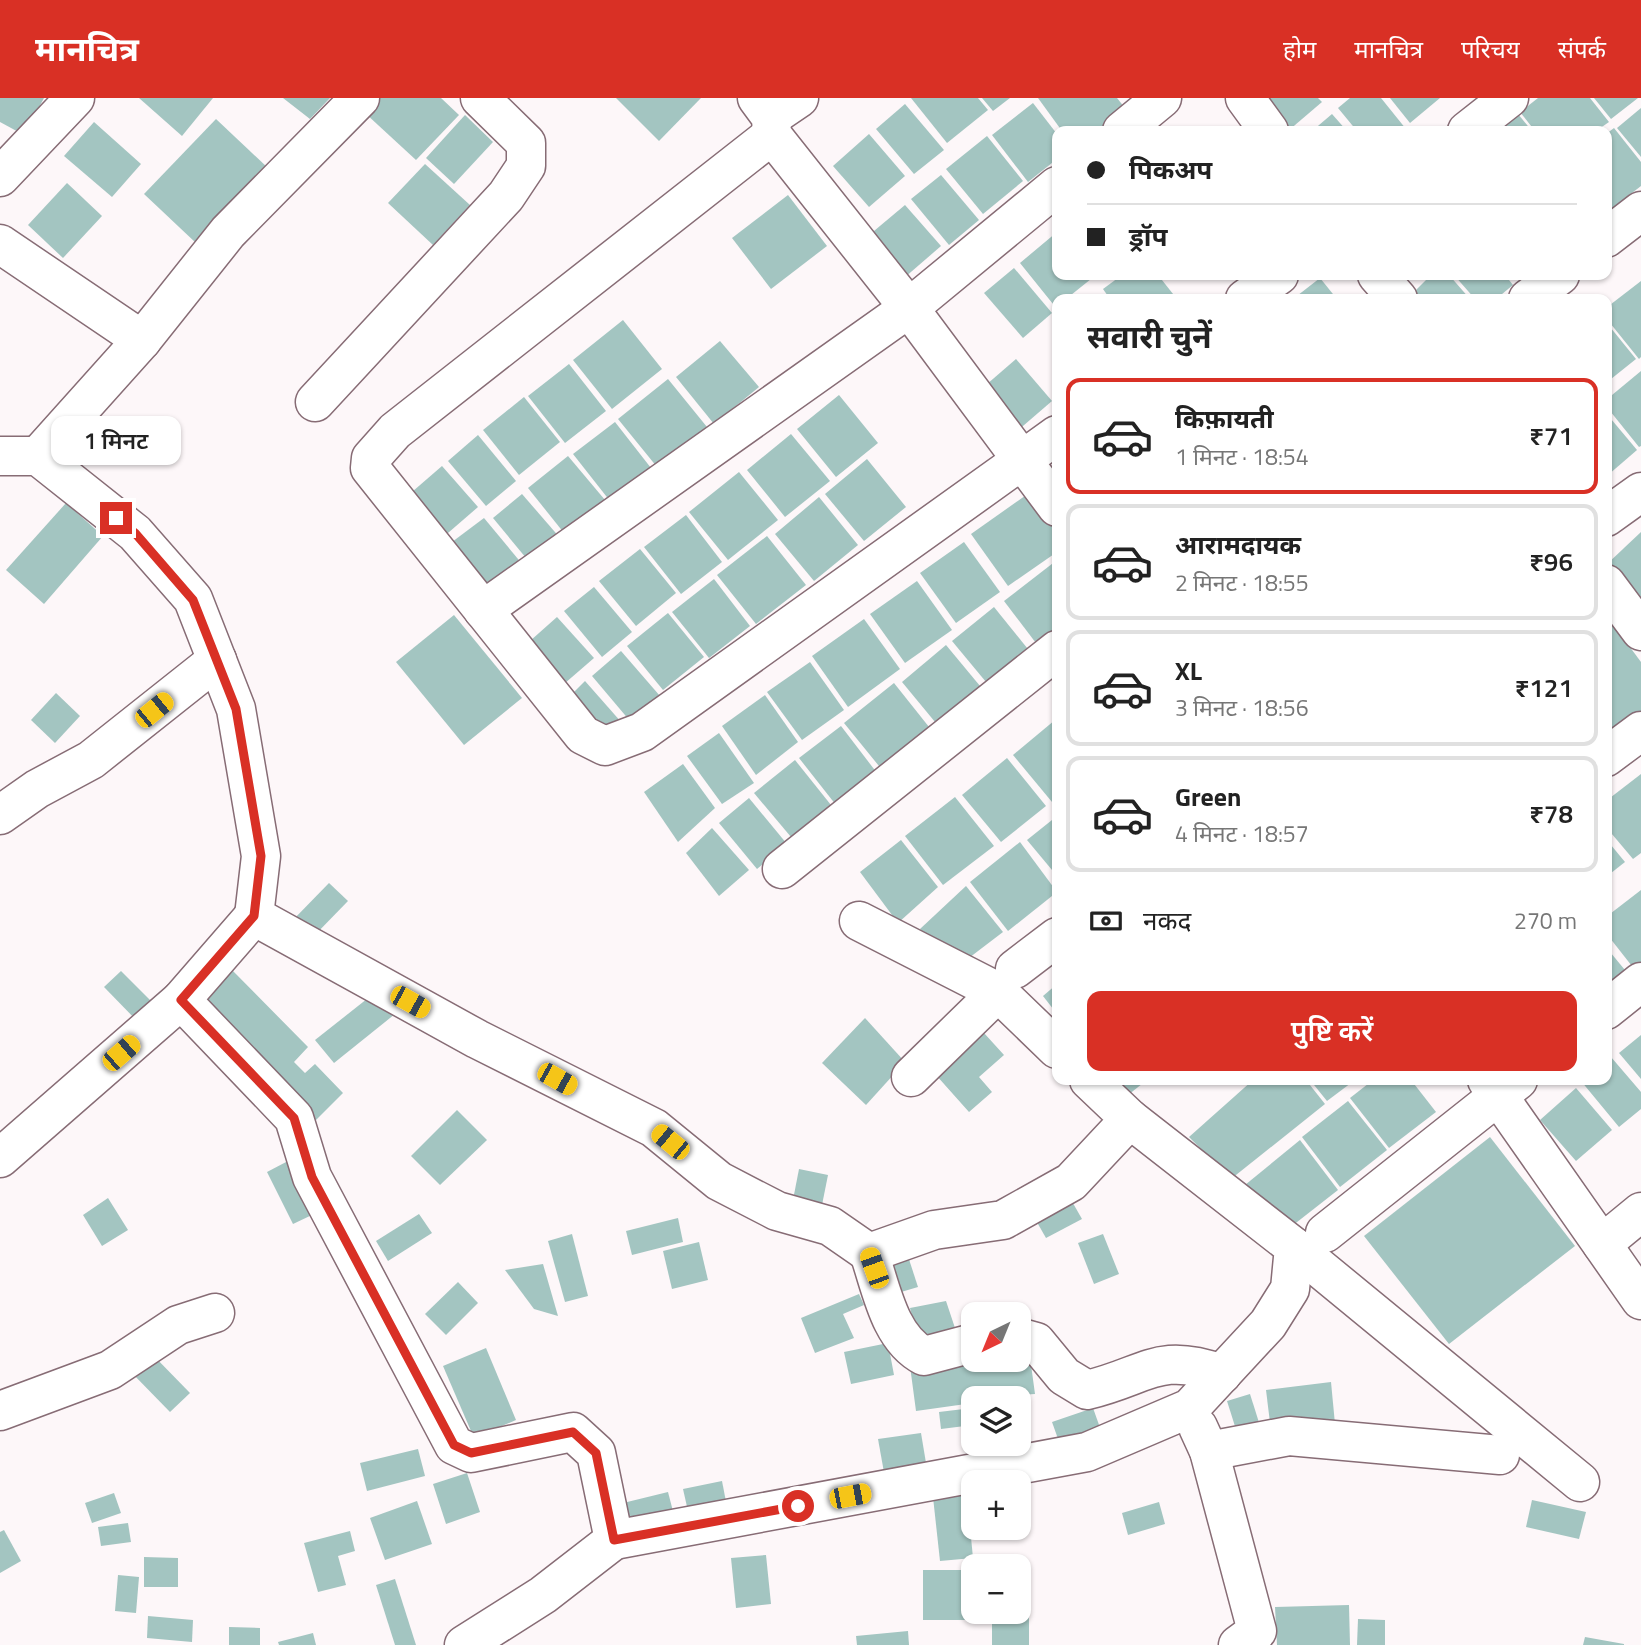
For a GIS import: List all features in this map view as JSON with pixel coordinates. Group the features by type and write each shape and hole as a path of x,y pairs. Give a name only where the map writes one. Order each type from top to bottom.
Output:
{"street":[{"path":"0,177 75,98"},
{"path":"38,456 142,340 228,232 360,98"},
{"path":"315,402 506,196 526,166 526,143 480,98"},
{"path":"1128,126 1163,98"},
{"path":"1245,98 1265,126"},
{"path":"1473,126 1508,98"},
{"path":"1052,439 1021,461 642,732 605,746 583,735 370,468 371,458 395,431 775,112 909,308 1021,461 1052,501"},
{"path":"483,610 909,308 1052,190"},
{"path":"1612,233 1641,211"},
{"path":"0,243 142,340"},
{"path":"1252,294 1272,280"},
{"path":"1381,280 1394,294"},
{"path":"1535,294 1553,280"},
{"path":"0,456 38,456 135,533 193,600 236,709 261,856 254,916 181,1000 0,1158"},
{"path":"1612,513 1641,492"},
{"path":"1612,592 1641,631"},
{"path":"782,869 1052,654"},
{"path":"0,815 37,789 91,760 217,660"},
{"path":"1612,753 1641,731"},
{"path":"254,916 477,1039 654,1128 719,1181 776,1211 830,1226 869,1253 889,1312 909,1349 923,1356 961,1346"},
{"path":"859,922 1007,981 1052,1042"},
{"path":"911,1077 1007,981 1052,941"},
{"path":"1612,1005 1641,982"},
{"path":"181,1000 294,1118 312,1177 454,1445 471,1453 573,1432 596,1453 614,1540"},
{"path":"1094,1085 1130,1119 1310,1240 1580,1482"},
{"path":"464,1645 543,1595 614,1540 1087,1452 1190,1408 1268,1324 1290,1289 1310,1240 1501,1085 1602,1244 1641,1300"},
{"path":"869,1253 934,1230 1003,1220 1071,1182 1130,1119"},
{"path":"1602,1244 1641,1212"},
{"path":"0,1412 110,1370 178,1325 215,1312"},
{"path":"1031,1341 1036,1342 1064,1376 1087,1390 1111,1385 1159,1364 1194,1363 1222,1374"},
{"path":"1190,1408 1209,1451 1252,1640"},
{"path":"1209,1451 1289,1436 1500,1455"}],"building":[{"path":"0,98 44,98 24,135 0,122"},
{"path":"139,98 213,98 182,136"},
{"path":"283,98 330,98 310,119"},
{"path":"379,98 441,98 459,115 416,160 365,113"},
{"path":"616,98 701,98 659,141"},
{"path":"911,98 978,98 988,110 947,143"},
{"path":"982,98 1010,98 993,111"},
{"path":"1038,98 1117,98 1125,108 1102,126 1058,126"},
{"path":"1254,98 1318,98 1322,102 1294,126 1279,126"},
{"path":"1350,98 1381,98 1404,126 1353,126 1338,108"},
{"path":"1390,98 1440,98 1410,123"},
{"path":"1538,98 1590,98 1609,122 1603,126 1531,126 1520,112"},
{"path":"1594,98 1638,98 1611,119"},
{"path":"1033,103 1052,128 1052,163 1028,182 992,135"},
{"path":"905,104 944,150 914,174 876,129"},
{"path":"1641,108 1641,157 1617,128"},
{"path":"1332,114 1343,126 1318,126"},
{"path":"1518,114 1528,126 1503,126"},
{"path":"465,115 493,142 454,184 426,158"},
{"path":"216,119 268,168 196,243 144,194"},
{"path":"94,122 141,164 112,197 64,156"},
{"path":"1614,128 1641,162 1641,186 1612,208"},
{"path":"869,134 905,176 869,207 833,166"},
{"path":"987,136 1023,181 983,214 946,169"},
{"path":"425,164 470,205 433,245 388,203"},
{"path":"941,175 979,220 949,245 911,199"},
{"path":"67,183 102,216 63,258 28,225"},
{"path":"788,195 827,246 771,289 732,238"},
{"path":"905,205 941,246 904,278 868,236"},
{"path":"1052,236 1052,280 1090,280 1072,294 1052,294 1052,303 1020,263"},
{"path":"1014,268 1052,313 1023,338 984,293"},
{"path":"1115,280 1162,280 1173,294 1106,294 1103,289"},
{"path":"1317,280 1322,280 1333,294 1299,294"},
{"path":"1426,280 1453,280 1466,294 1412,294"},
{"path":"1458,280 1509,280 1513,285 1502,294 1471,294"},
{"path":"1641,281 1639,359 1612,325 1612,303"},
{"path":"623,320 662,369 612,409 573,360"},
{"path":"1612,329 1636,359 1612,378"},
{"path":"720,341 759,387 714,424 676,377"},
{"path":"1016,359 1052,401 1016,432 979,391"},
{"path":"569,364 606,411 565,443 528,396"},
{"path":"1641,371 1641,446 1639,447 1612,413 1612,395"},
{"path":"668,379 707,427 657,467 618,419"},
{"path":"839,395 878,443 836,477 797,429"},
{"path":"524,397 560,442 519,475 483,430"},
{"path":"1612,420 1637,450 1612,472"},
{"path":"615,422 651,468 610,501 573,454"},
{"path":"791,434 830,481 785,517 747,470"},
{"path":"478,435 516,481 486,506 448,461"},
{"path":"568,456 605,500 564,533 528,488"},
{"path":"867,459 906,507 864,541 825,494"},
{"path":"442,466 478,507 441,539 405,498"},
{"path":"739,472 778,520 728,560 689,512"},
{"path":"1029,493 1052,526 1052,555 1008,586 971,534"},
{"path":"522,494 561,539 531,564 493,518"},
{"path":"819,497 858,545 814,581 775,534"},
{"path":"66,503 103,536 44,604 6,570"},
{"path":"686,515 722,562 681,594 644,547"},
{"path":"484,518 523,565 487,591 452,542"},
{"path":"1641,532 1641,604 1612,572 1612,559"},
{"path":"767,536 806,585 756,624 717,575"},
{"path":"964,542 1000,592 956,623 920,573"},
{"path":"640,549 676,593 636,626 599,581"},
{"path":"1052,564 1052,644 1042,651 1004,601"},
{"path":"714,579 750,626 709,658 672,612"},
{"path":"917,581 952,630 905,663 870,614"},
{"path":"594,587 632,632 602,657 564,611"},
{"path":"994,607 1032,654 991,688 952,641"},
{"path":"668,613 704,657 663,690 627,646"},
{"path":"454,615 522,698 464,745 396,662"},
{"path":"557,617 594,658 557,690 521,649"},
{"path":"864,619 900,669 848,707 812,656"},
{"path":"1612,623 1641,662 1641,717 1612,737"},
{"path":"946,645 985,692 940,728 902,682"},
{"path":"621,651 660,696 630,721 592,676"},
{"path":"810,662 844,710 802,740 767,692"},
{"path":"585,681 622,723 600,738 570,696"},
{"path":"894,683 933,732 883,771 844,723"},
{"path":"56,693 80,716 55,743 31,720"},
{"path":"765,695 798,742 756,775 722,726"},
{"path":"1052,722 1052,802 1013,755"},
{"path":"841,726 877,773 836,805 799,758"},
{"path":"719,733 754,783 722,804 687,756"},
{"path":"1007,758 1046,806 1001,842 962,795"},
{"path":"795,760 831,805 791,837 754,793"},
{"path":"683,764 715,808 678,842 644,792"},
{"path":"1641,774 1641,853 1633,859 1612,834 1612,796"},
{"path":"955,797 994,846 943,885 905,836"},
{"path":"749,798 787,844 757,869 719,823"},
{"path":"1052,820 1052,870 1027,840"},
{"path":"712,828 749,870 719,896 686,853"},
{"path":"901,840 938,887 898,923 860,872"},
{"path":"1020,842 1052,885 1052,896 1008,931 970,882"},
{"path":"1612,846 1625,862 1612,872"},
{"path":"329,883 348,901 311,939 292,921"},
{"path":"966,886 1003,932 961,964 920,929"},
{"path":"1641,890 1641,965 1635,970 1612,941 1612,912"},
{"path":"1612,954 1629,975 1612,988"},
{"path":"121,971 158,1008 141,1025 104,987"},
{"path":"233,971 308,1047 294,1062 305,1073 315,1064 343,1093 316,1120 200,1005"},
{"path":"1052,988 1052,1008 1043,996"},
{"path":"377,991 395,1014 334,1063 315,1040"},
{"path":"865,1018 905,1062 866,1105 822,1063"},
{"path":"984,1033 1004,1055 979,1077 992,1092 969,1112 936,1075"},
{"path":"1641,1035 1641,1079 1619,1053"},
{"path":"1612,1058 1641,1092 1641,1109 1619,1127 1584,1085 1612,1085"},
{"path":"1120,1085 1141,1085 1128,1095"},
{"path":"1247,1085 1310,1085 1325,1104 1231,1179 1189,1137"},
{"path":"1314,1085 1348,1085 1327,1101"},
{"path":"1367,1085 1415,1085 1436,1112 1389,1148 1350,1098"},
{"path":"1576,1088 1612,1130 1576,1161 1540,1120"},
{"path":"1348,1101 1387,1150 1340,1187 1302,1137"},
{"path":"457,1110 487,1140 440,1185 411,1156"},
{"path":"1490,1137 1575,1246 1449,1344 1364,1236"},
{"path":"1300,1140 1338,1190 1292,1226 1245,1185"},
{"path":"288,1161 314,1214 293,1224 267,1172"},
{"path":"799,1169 828,1175 821,1210 792,1205"},
{"path":"1066,1191 1082,1219 1046,1238 1030,1210"},
{"path":"108,1198 128,1230 102,1246 83,1215"},
{"path":"419,1214 432,1233 388,1261 376,1241"},
{"path":"678,1218 683,1242 632,1255 626,1231"},
{"path":"572,1234 588,1296 565,1302 548,1241"},
{"path":"1103,1234 1119,1274 1094,1284 1078,1243"},
{"path":"699,1242 708,1280 672,1289 663,1251"},
{"path":"905,1247 918,1287 891,1295 878,1255"},
{"path":"543,1264 558,1316 534,1309 505,1270"},
{"path":"458,1282 478,1303 446,1335 425,1314"},
{"path":"859,1294 864,1305 843,1314 854,1338 815,1353 801,1318"},
{"path":"946,1301 958,1337 919,1344 910,1308"},
{"path":"888,1343 894,1375 851,1384 844,1352"},
{"path":"486,1348 516,1420 474,1438 443,1366"},
{"path":"150,1352 190,1393 170,1412 130,1371"},
{"path":"961,1361 961,1372 1031,1372 1031,1365 1035,1394 1031,1394 1031,1386 961,1386 961,1405 916,1411 910,1366"},
{"path":"1331,1382 1335,1424 1271,1431 1266,1390"},
{"path":"1250,1394 1262,1432 1239,1439 1227,1401"},
{"path":"1093,1408 1103,1436 1062,1450 1052,1422"},
{"path":"961,1409 961,1426 941,1429 939,1412"},
{"path":"921,1433 926,1463 885,1478 878,1439"},
{"path":"418,1449 425,1476 367,1491 360,1463"},
{"path":"467,1473 480,1512 446,1524 433,1484"},
{"path":"722,1481 728,1512 690,1520 683,1489"},
{"path":"961,1485 961,1540 971,1540 973,1554 961,1554 961,1559 940,1561 932,1488"},
{"path":"668,1492 675,1519 625,1530 619,1504"},
{"path":"114,1493 121,1513 92,1523 85,1503"},
{"path":"1532,1500 1586,1512 1579,1539 1526,1527"},
{"path":"417,1501 432,1544 385,1560 370,1518"},
{"path":"1159,1502 1165,1524 1128,1535 1122,1513"},
{"path":"128,1523 131,1542 101,1546 98,1527"},
{"path":"4,1530 21,1561 0,1573 0,1532"},
{"path":"350,1531 355,1551 338,1556 346,1585 318,1592 304,1543"},
{"path":"766,1555 771,1604 736,1608 731,1558"},
{"path":"144,1557 178,1558 178,1587 144,1587"},
{"path":"923,1570 961,1570 961,1620 923,1620"},
{"path":"118,1575 139,1577 136,1613 115,1611"},
{"path":"395,1579 416,1645 395,1645 376,1585"},
{"path":"1349,1605 1350,1645 1277,1645 1275,1607"},
{"path":"148,1616 193,1620 192,1642 147,1638"},
{"path":"1358,1619 1385,1620 1385,1645 1357,1645"},
{"path":"992,1624 1029,1624 1029,1645 992,1645"},
{"path":"229,1627 260,1628 260,1645 229,1645"},
{"path":"908,1631 909,1645 857,1645 856,1636"},
{"path":"313,1633 316,1645 279,1645 278,1642"},
{"path":"1585,1637 1624,1644 1624,1645 1583,1645"}],"route":[{"path":"116,518 135,533 193,600 236,709 261,856 254,916 181,1000 294,1118 312,1177 454,1445 471,1453 573,1432 596,1453 614,1540 798,1506"}]}
